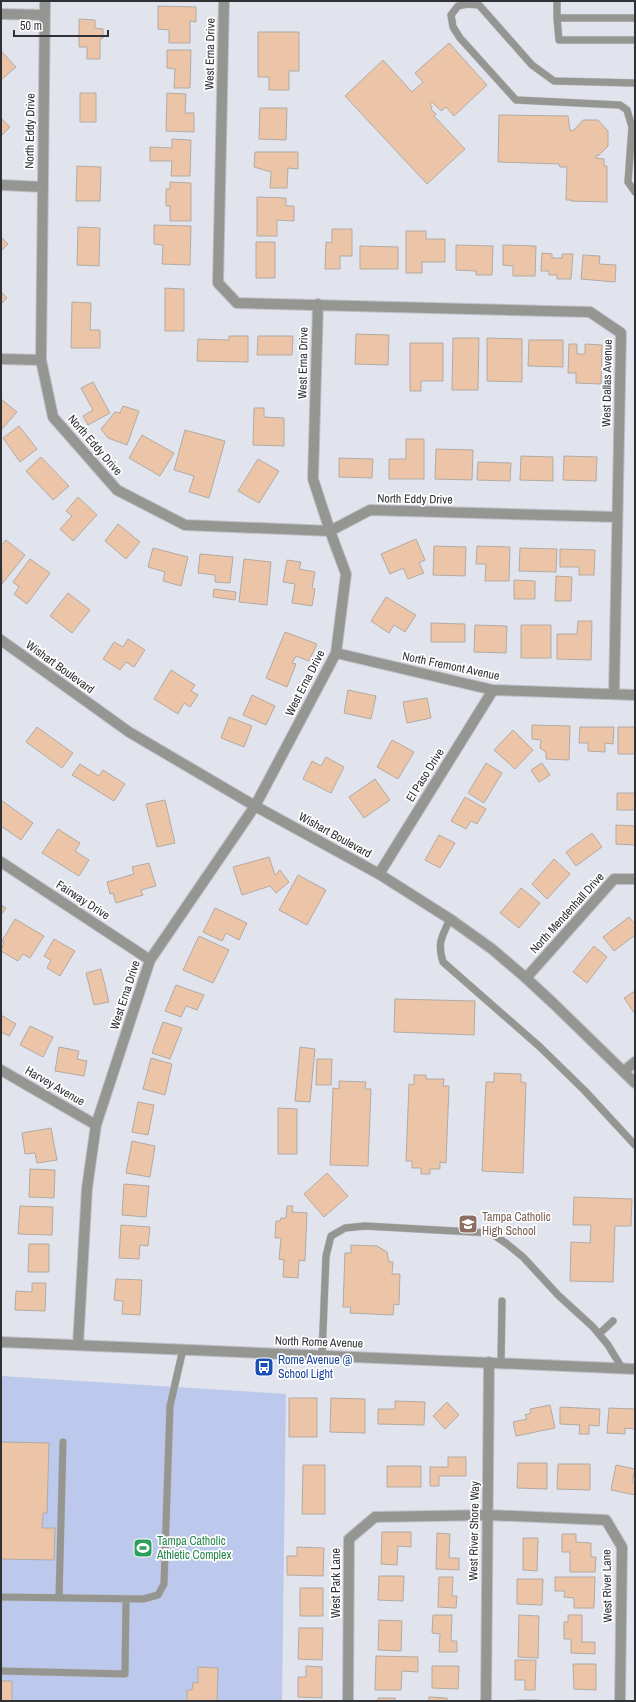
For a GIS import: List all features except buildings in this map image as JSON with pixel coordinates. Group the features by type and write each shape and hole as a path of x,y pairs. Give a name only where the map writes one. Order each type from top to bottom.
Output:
{"street":[{"name":"North Eddy Drive","path":"45,1 41,360 53,417 117,490 185,525 330,531 370,510 617,517"},
{"name":"West Erna Drive","path":"78,1345 87,1188 96,1124 150,960 255,806 336,654 346,574 313,479 318,304 237,303 218,283 224,1"},
{"path":"1,14 45,15"},
{"path":"1,185 43,187"},
{"name":"West Dallas Avenue","path":"318,304 590,312 621,333 614,694"},
{"path":"1,359 41,360"},
{"name":"Wishart Boulevard","path":"1,640 129,732 255,806 379,874 450,919 492,949 526,978 635,1083"},
{"name":"North Fremont Avenue","path":"336,654 493,690 635,695"},
{"name":"El Paso Drive","path":"379,874 493,690"},
{"name":"Fairway Drive","path":"1,862 150,960"},
{"name":"North Mendenhall Drive","path":"526,978 614,879 635,879"},
{"path":"624,1071 635,1062"},
{"name":"Harvey Avenue","path":"1,1070 96,1124"},
{"name":"North Rome Avenue","path":"1,1342 635,1369"},
{"name":"West River Shore Way","path":"486,1701 489,1362"},
{"name":"West Park Lane","path":"348,1701 349,1539 375,1517 488,1515"},
{"name":"West River Lane","path":"488,1515 606,1520 622,1547 620,1701"}],"lane":[{"path":"557,1 559,40 635,40"},
{"path":"635,84 554,81 532,65 479,5 467,4 458,6 452,15 453,27 460,38 516,100 620,105 627,110 632,127 628,182 635,192"},
{"path":"557,18 635,18"},
{"path":"450,919 440,940 439,950 443,962 557,1063 635,1145"},
{"path":"322,1355 326,1256 331,1236 345,1228 365,1226 491,1233 523,1257 558,1295 599,1334 608,1345 622,1368"},
{"path":"501,1363 502,1301"},
{"path":"599,1334 613,1321"},
{"path":"1,1597 144,1600 158,1595 164,1584 170,1406 183,1349"},
{"path":"59,1598 63,1442"},
{"path":"1,1671 125,1674 126,1600"}],"shaded area":[{"name":"Tampa Catholic Athletic Complex","path":"1,1376 286,1394 282,1701 1,1701"}],"place":[{"name":"Tampa Catholic High School","path":"468,1224"},
{"name":"Rome Avenue @ School Light","path":"264,1367"},
{"name":"Tampa Catholic Athletic Complex","path":"143,1548"}]}
